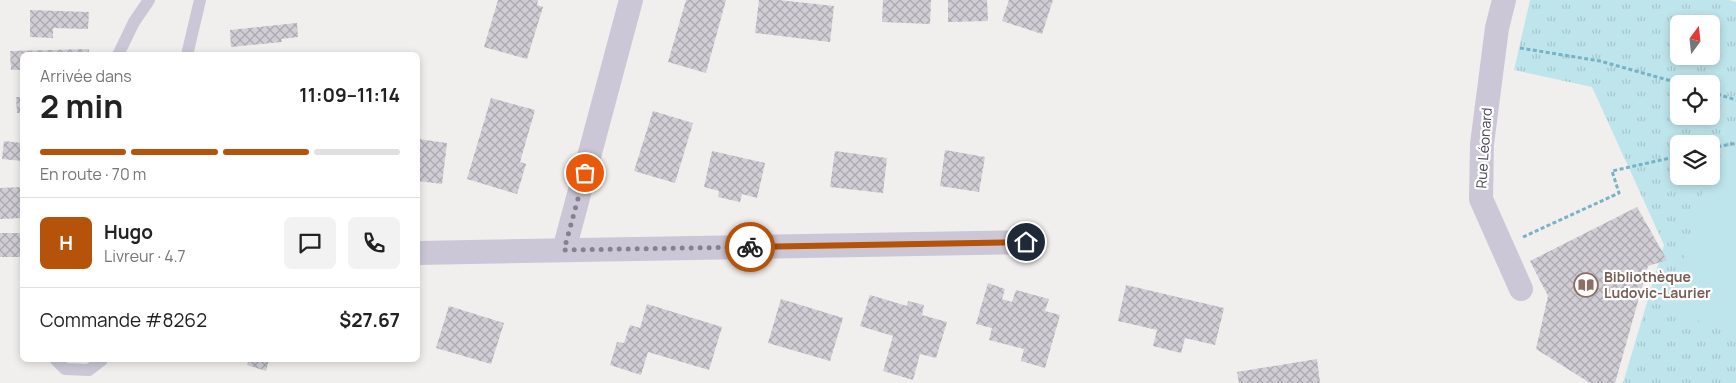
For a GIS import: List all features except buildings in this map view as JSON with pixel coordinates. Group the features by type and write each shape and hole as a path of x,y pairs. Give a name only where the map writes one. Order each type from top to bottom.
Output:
{"street":[{"path":"564,250 631,0"},
{"name":"Rue Léonard","path":"1504,0 1495,44 1482,144 1481,198 1522,289"},
{"path":"420,253 1026,242"}],"lane":[{"path":"119,52 134,22 149,0"},
{"path":"188,52 200,0"},
{"path":"58,362 65,368 89,370 99,362"}],"path":[{"path":"1495,44 1600,61 1670,81"},
{"path":"1720,95 1736,100"},
{"path":"1720,146 1736,142"},
{"path":"1502,246 1619,193 1612,171 1670,158"}],"green space":[{"path":"1530,0 1729,0 1736,2 1736,383 1623,383 1664,245 1592,87 1514,70"},
{"path":"1720,162 1736,167 1736,331 1668,312 1704,185 1720,185"}],"way so far":[{"path":"585,173 564,250 750,247"}],"place":[{"name":"Bibliothèque Ludovic-Laurier","path":"1586,285"}],"route":[{"path":"750,247 1026,242"}]}
